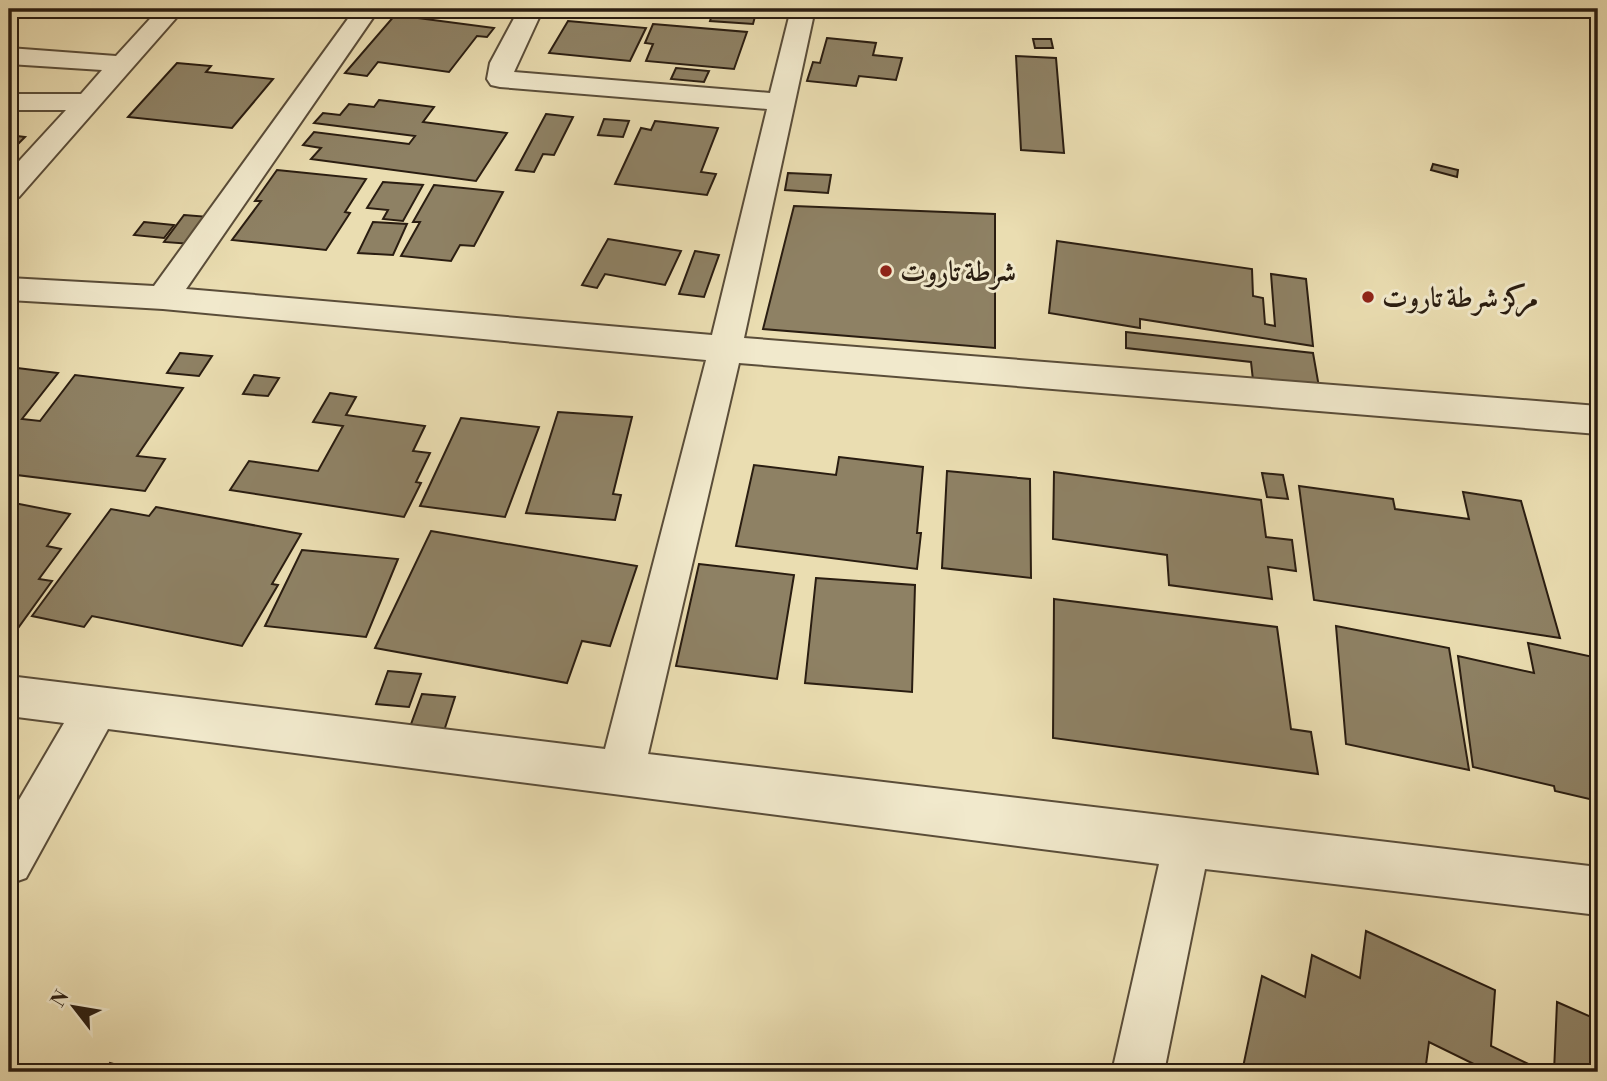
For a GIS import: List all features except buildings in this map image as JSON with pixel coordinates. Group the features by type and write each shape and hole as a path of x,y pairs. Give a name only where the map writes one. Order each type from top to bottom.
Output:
{"street":[{"path":"9,190 172,9"},
{"path":"163,298 367,9"},
{"path":"531,9 503,63 500,79 782,103"},
{"path":"621,773 726,349 803,9"},
{"path":"9,56 121,64"},
{"path":"9,102 86,102"},
{"path":"9,289 163,298 726,349 1598,419"},
{"path":"9,696 1187,844 1598,891"},
{"path":"9,861 97,707"},
{"path":"1138,1072 1187,844"}],"place":[{"name":"شرطة تاروت","path":"886,271"},
{"name":"مركز شرطة تاروت","path":"1368,297"}]}
